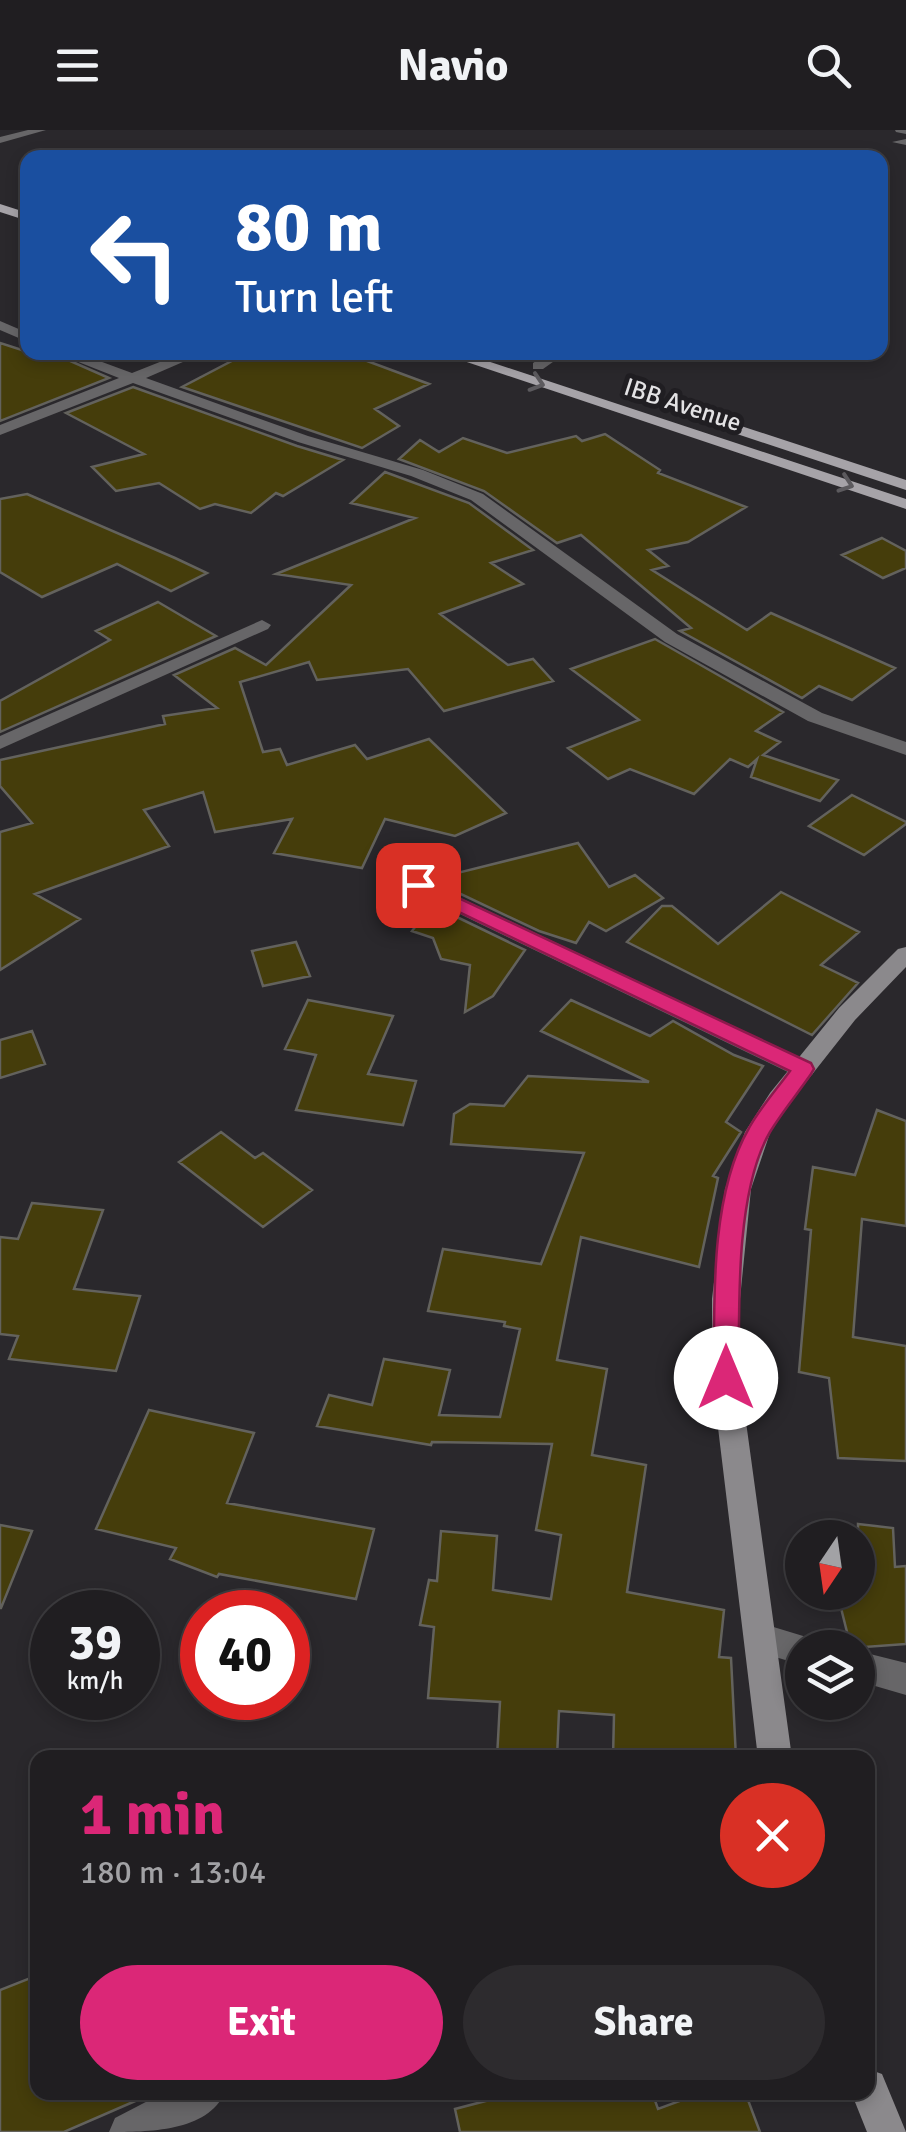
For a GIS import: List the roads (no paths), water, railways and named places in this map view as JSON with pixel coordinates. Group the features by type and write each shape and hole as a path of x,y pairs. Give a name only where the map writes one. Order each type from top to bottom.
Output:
{"main road":[{"name":"IBB Avenue","path":"468,360 906,504"},
{"path":"520,360 679,411"},
{"path":"717,423 906,485"}],"street":[{"path":"0,140 41,130"},
{"path":"81,360 302,439 418,473 477,497 671,638 814,717 906,749"},
{"path":"0,430 180,360"},
{"path":"538,366 547,360"},
{"path":"0,743 262,625"},
{"path":"418,885 804,1069"},
{"path":"774,1750 726,1378 726,1298 738,1189 758,1132 847,1014 906,954"},
{"path":"760,1638 785,1645"},
{"path":"875,1671 906,1680"},
{"path":"129,2132 191,2100"},
{"path":"873,2100 888,2132"}]}
